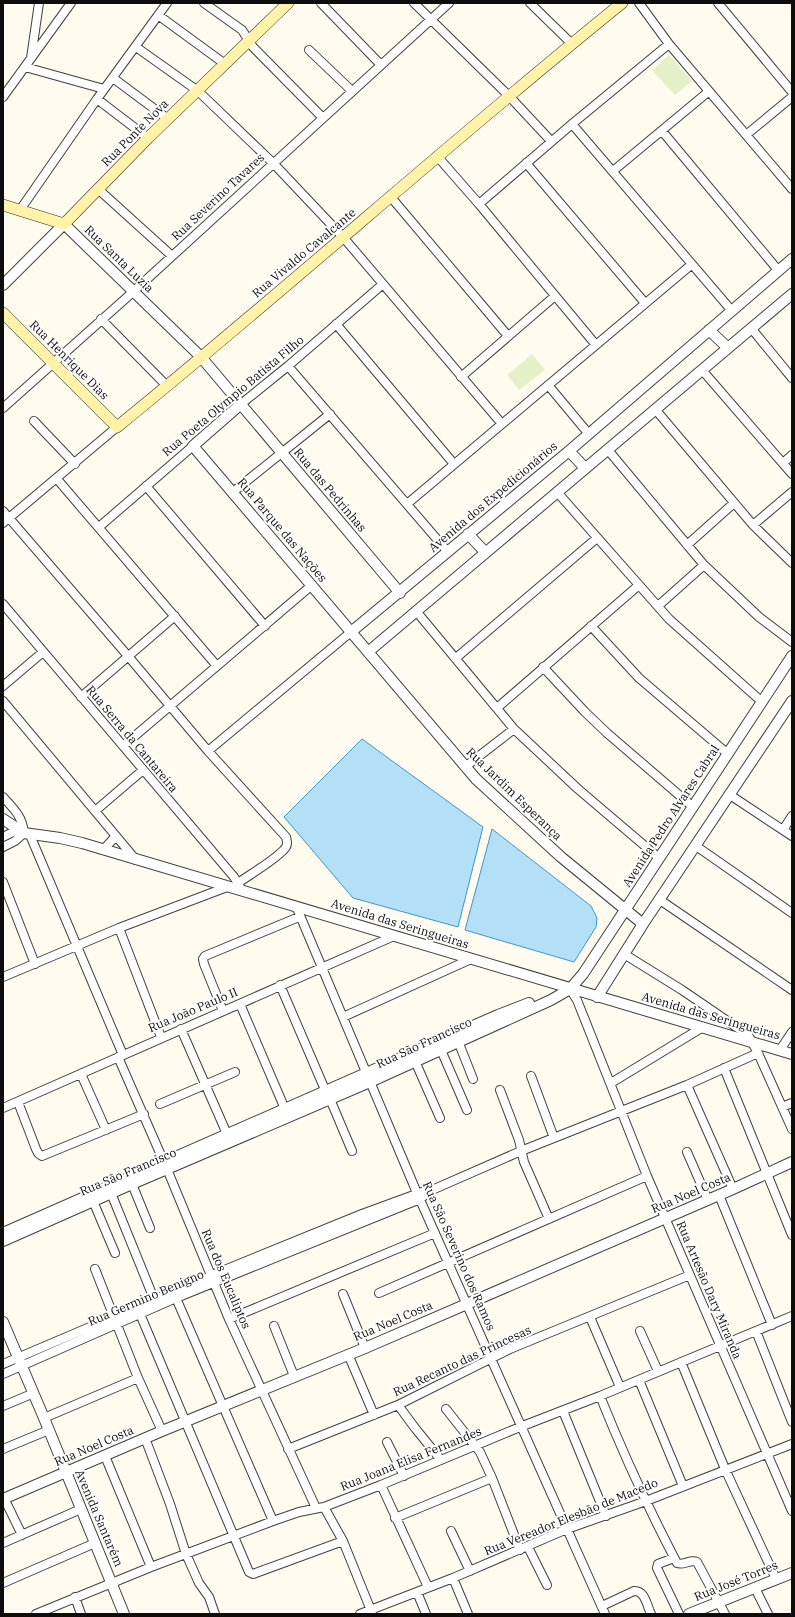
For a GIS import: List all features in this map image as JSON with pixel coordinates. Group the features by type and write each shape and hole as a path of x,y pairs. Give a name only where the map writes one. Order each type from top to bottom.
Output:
{"main road":[{"name":"Rua Ponte Nova","path":"64,224 148,138 288,3"},
{"name":"Rua Vivaldo Cavalcante","path":"117,427 437,156 622,3"},
{"name":"Rua Santa Luzia","path":"3,205 64,224"},
{"name":"Rua Henrique Dias","path":"3,313 117,427"}],"street":[{"path":"30,59 39,3"},
{"path":"3,97 71,3"},
{"path":"20,210 104,89 136,48 167,3"},
{"path":"204,3 242,30 253,47 323,118"},
{"path":"321,3 381,65"},
{"path":"414,3 509,96 551,141"},
{"name":"Rua Severino Tavares","path":"3,408 134,291 449,3"},
{"path":"638,3 708,92 790,184"},
{"path":"718,3 792,92"},
{"path":"532,4 572,44"},
{"path":"158,15 225,64"},
{"path":"479,204 551,141 669,44"},
{"path":"136,48 198,90 273,163 343,237 502,424"},
{"path":"310,50 352,92"},
{"path":"25,67 104,89"},
{"path":"113,78 168,119"},
{"path":"613,171 708,92"},
{"path":"746,135 792,96"},
{"path":"97,99 148,138"},
{"path":"572,124 732,311"},
{"path":"662,131 778,270"},
{"path":"437,156 479,204 596,345"},
{"path":"526,163 645,303"},
{"path":"98,189 172,256"},
{"path":"390,196 508,336"},
{"name":"Rua Ponte Nova","path":"3,285 64,224"},
{"name":"Rua Santa Luzia","path":"64,224 201,357 241,404"},
{"name":"Avenida dos Expedicionários","path":"208,751 569,451 588,433 792,259"},
{"path":"407,504 691,264"},
{"name":"Rua Poeta Olympio Batista Filho","path":"99,527 383,284"},
{"path":"368,652 792,294"},
{"path":"461,377 555,296"},
{"path":"101,319 167,386"},
{"path":"336,324 454,464"},
{"path":"751,328 792,378"},
{"path":"710,330 728,348"},
{"path":"288,366 448,552"},
{"path":"702,370 792,474"},
{"path":"548,385 588,433"},
{"name":"Rua das Pedrinhas","path":"241,404 400,593"},
{"path":"655,409 753,525 792,563"},
{"path":"233,492 330,414"},
{"path":"34,421 75,464"},
{"name":"Rua Vivaldo Cavalcante","path":"6,520 75,464 117,427"},
{"name":"Rua Parque das Nações","path":"192,446 352,632"},
{"path":"608,450 704,564 743,602 792,642"},
{"path":"569,451 585,468"},
{"path":"783,463 792,455"},
{"path":"56,479 99,527 217,666"},
{"path":"146,486 265,626"},
{"path":"557,492 658,606 693,641 761,702"},
{"path":"753,525 792,492"},
{"path":"687,545 734,503"},
{"path":"3,511 6,520 128,656 208,751 286,838 287,844 279,854 239,887"},
{"path":"468,534 485,552"},
{"path":"456,658 598,538"},
{"path":"658,606 704,564"},
{"path":"123,746 312,585"},
{"path":"496,708 640,585"},
{"name":"Rua Serra da Cantareira","path":"3,604 123,746 239,887"},
{"path":"416,611 514,729 578,789 659,858"},
{"path":"81,697 175,616"},
{"path":"591,626 639,678 728,754"},
{"name":"Rua Jardim Esperança","path":"352,632 465,768 517,818 643,924"},
{"path":"3,686 43,652"},
{"name":"Avenida Pedro Alvares Cabral","path":"570,989 583,974 792,656"},
{"path":"543,667 607,733 693,807"},
{"path":"597,997 643,924 792,701"},
{"path":"3,702 137,861"},
{"path":"465,768 514,729"},
{"path":"95,811 143,770"},
{"path":"730,795 792,836"},
{"name":"Rua dos Eucaliptos","path":"3,797 20,818 24,831 77,946 144,1114 229,1319 288,1449 320,1508 343,1541 372,1612"},
{"path":"783,830 792,816"},
{"name":"Avenida das Seringueiras","path":"3,819 24,831 60,838 227,887 239,887 394,936 792,1054"},
{"path":"3,837 24,831"},
{"path":"3,847 14,841 24,831"},
{"path":"103,850 116,836"},
{"path":"696,846 792,913"},
{"path":"3,882 35,964"},
{"path":"3,977 119,928 227,887"},
{"path":"660,900 792,990"},
{"name":"Rua São Severino dos Ramos","path":"296,906 299,917 343,1017 418,1196 491,1358 520,1427 605,1614"},
{"path":"222,1011 203,959 205,956 299,917"},
{"path":"119,928 161,1037"},
{"name":"Rua João Paulo II","path":"3,1108 161,1037 394,936"},
{"path":"624,954 732,1023 748,1035 758,1053 792,1129"},
{"path":"343,1017 471,959"},
{"path":"280,985 352,1151"},
{"name":"Rua São Francisco","path":"368,1078 441,1050 551,1000 570,989"},
{"name":"Rua São Francisco","path":"3,1233 166,1166 368,1078 498,1015 549,995 570,989"},
{"name":"Rua Artesão Dary Miranda","path":"570,989 577,1000 647,1176 766,1454 789,1495 792,1511"},
{"path":"240,1004 285,1110"},
{"path":"611,1083 703,1027"},
{"path":"181,1029 227,1134"},
{"path":"780,1050 792,1032"},
{"path":"458,1041 473,1079"},
{"path":"441,1050 467,1110"},
{"name":"Rua Germino Benigno","path":"3,1374 21,1362 116,1320 154,1299 213,1279 418,1196 521,1151 687,1085 758,1053"},
{"path":"415,1061 440,1118"},
{"path":"724,1068 792,1235"},
{"path":"160,1104 234,1072"},
{"path":"81,1074 106,1130"},
{"path":"531,1076 554,1138"},
{"path":"687,1085 732,1189"},
{"path":"500,1090 518,1140 524,1162 549,1219"},
{"name":"Rua São Francisco","path":"3,1241 132,1184 227,1134 285,1110 328,1095"},
{"path":"18,1102 38,1154 42,1156 144,1114"},
{"path":"782,1107 792,1103"},
{"path":"687,1152 708,1200"},
{"name":"Rua Noel Costa","path":"3,1499 185,1421 364,1348 708,1200 792,1162"},
{"path":"379,1293 647,1176"},
{"path":"132,1184 150,1228"},
{"path":"111,1193 154,1299"},
{"path":"718,1195 772,1325"},
{"path":"93,1201 115,1253"},
{"path":"229,1319 435,1233"},
{"path":"95,1269 138,1378 162,1431"},
{"name":"Rua Recanto das Princesas","path":"288,1449 398,1405 491,1358 690,1275"},
{"name":"Rua Germino Benigno","path":"116,1320 140,1314 213,1279"},
{"path":"343,1294 364,1348"},
{"path":"176,1298 273,1521"},
{"path":"140,1314 249,1572 253,1574 343,1541"},
{"path":"590,1317 620,1388"},
{"name":"Rua Joana Elisa Fernandes","path":"40,1613 75,1597 150,1567 273,1521 320,1508 404,1476 520,1427 620,1388 658,1371 792,1317"},
{"name":"Avenida Santarém","path":"3,1322 34,1393 124,1614"},
{"path":"274,1326 294,1376"},
{"path":"640,1331 658,1371"},
{"path":"756,1331 792,1422"},
{"path":"348,1354 374,1415"},
{"name":"Rua Germino Benigno","path":"3,1364 21,1362"},
{"path":"681,1362 725,1470 776,1579"},
{"path":"44,1418 138,1378"},
{"path":"639,1380 683,1486"},
{"path":"3,1406 34,1393"},
{"path":"600,1396 624,1454 676,1561"},
{"path":"398,1405 441,1460"},
{"path":"446,1408 476,1446 524,1549 547,1585"},
{"path":"563,1411 606,1516"},
{"path":"3,1449 49,1430"},
{"path":"145,1438 170,1504 186,1554 199,1583 209,1597 215,1614"},
{"path":"387,1442 404,1476"},
{"name":"Rua Vereador Elesbão de Macedo","path":"360,1614 372,1612 428,1587 454,1578 524,1549 567,1529 646,1501 792,1444"},
{"path":"105,1456 150,1567"},
{"path":"395,1518 492,1478"},
{"path":"381,1485 428,1587"},
{"path":"3,1499 22,1536"},
{"path":"3,1543 81,1509"},
{"path":"451,1531 470,1571"},
{"path":"3,1583 95,1542"},
{"path":"679,1614 657,1568 658,1564 676,1561 697,1562 725,1614"},
{"name":"Rua José Torres","path":"689,1614 792,1573"},
{"path":"454,1578 468,1614"},
{"path":"755,1588 768,1614"},
{"path":"602,1606 634,1591 639,1591 642,1593 651,1614"},
{"path":"417,1592 426,1614"},
{"path":"75,1597 81,1614"}],"green space":[{"path":"669,55 692,81 675,95 652,70"},
{"path":"532,354 545,370 519,390 507,375"}],"water":[{"path":"362,739 483,827 458,927 353,898 284,817"},
{"path":"492,829 591,906 597,918 596,927 574,962 465,930"}]}
